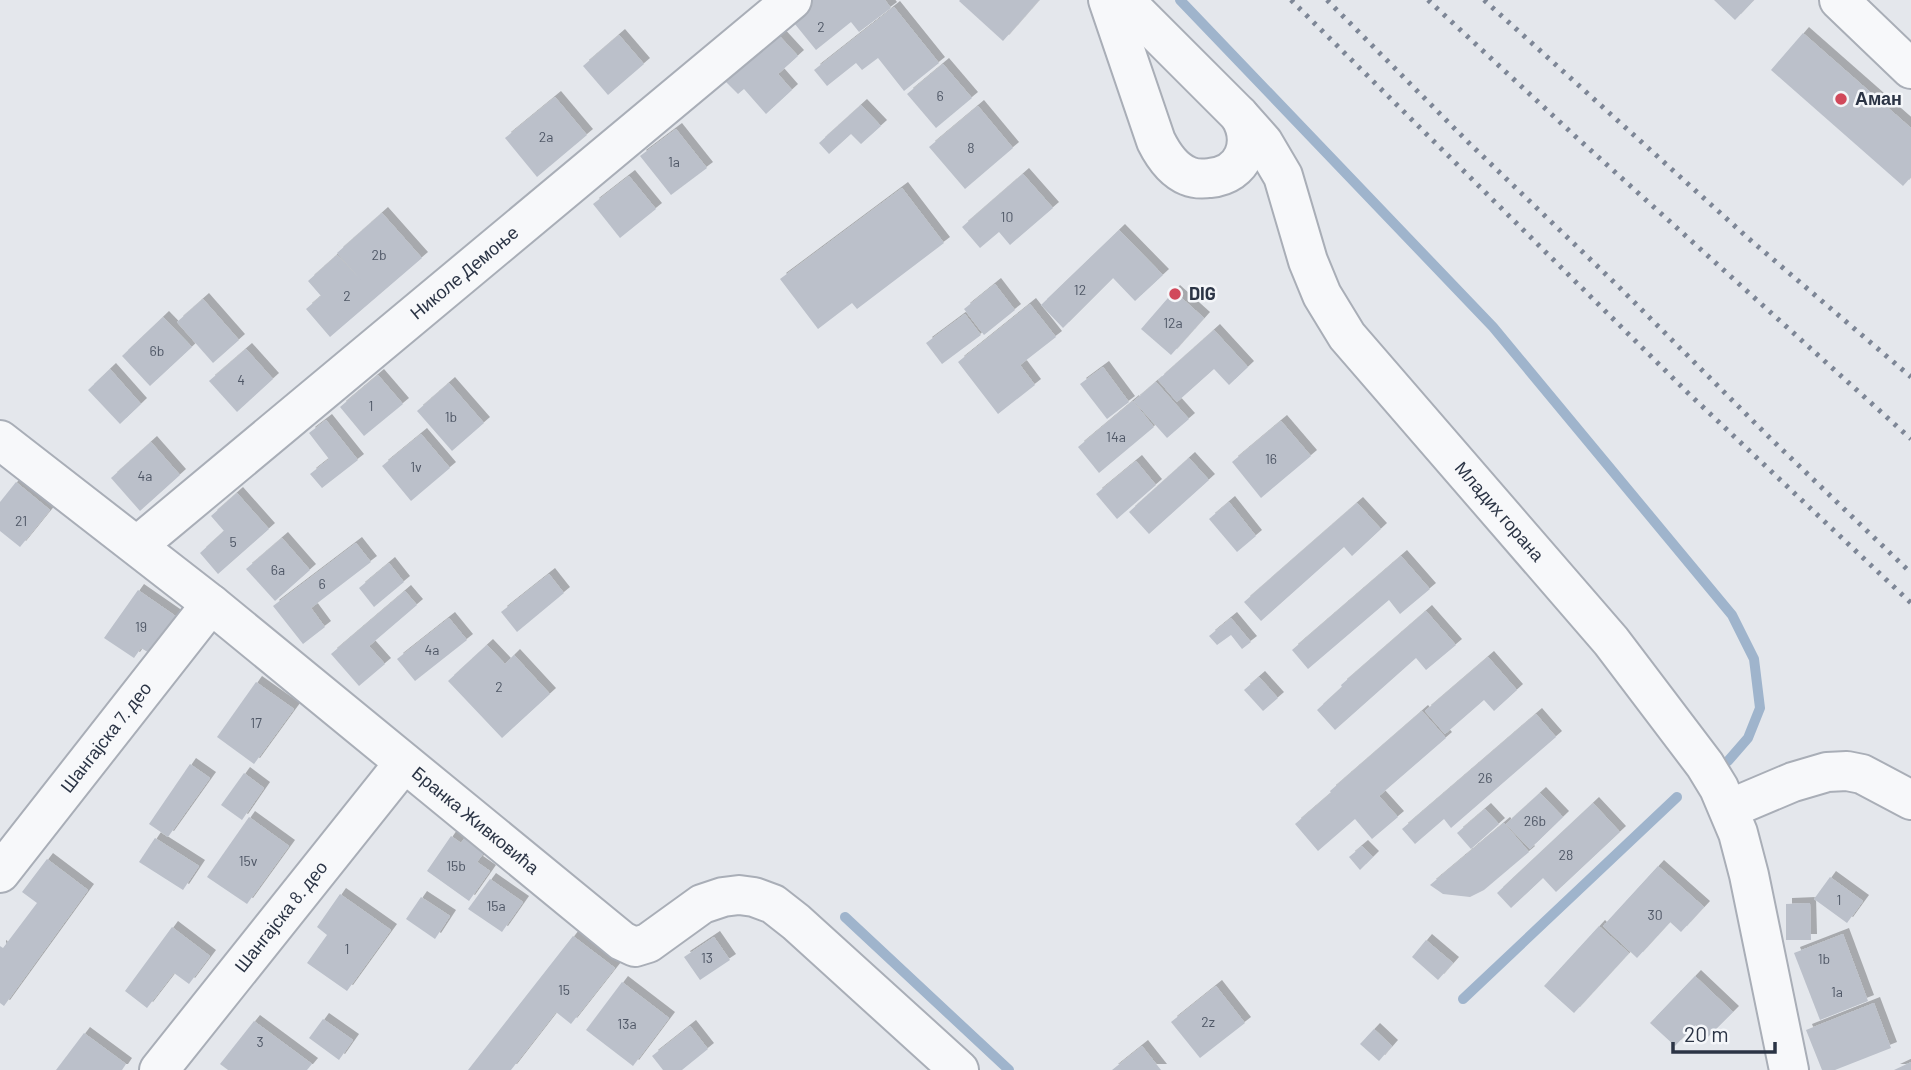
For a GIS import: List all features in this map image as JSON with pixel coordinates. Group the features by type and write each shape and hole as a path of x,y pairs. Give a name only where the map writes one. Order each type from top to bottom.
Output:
{"street":[{"name":"Николе Демоње","path":"138,545 792,0"},
{"path":"1108,0 1156,141 1174,167 1188,176 1201,179 1218,177 1233,171 1246,150 1248,138 1239,115"},
{"name":"Младих горана","path":"1125,0 1263,142 1283,176 1308,261 1322,295 1348,336 1611,641 1705,765 1719,788 1738,833 1789,1070"},
{"path":"1839,0 1911,69"},
{"name":"Бранка Живковића","path":"5,453 138,545 622,942 635,947 648,943 702,904 723,897 747,896 773,904 959,1070"},
{"name":"Шангајска 7. део","path":"0,873 211,604"},
{"name":"Шангајска 8. део","path":"159,1070 404,763"},
{"path":"1729,809 1793,782 1827,772 1847,771 1862,774 1911,800"}],"building":[{"path":"813,0 885,0 891,8 859,32 851,22 816,50 790,18"},
{"path":"960,0 1039,0 1003,41"},
{"path":"1714,0 1754,0 1735,20"},
{"path":"894,7 939,63 904,91 878,58 862,70 856,63 827,86 814,70"},
{"path":"775,31 798,56 778,74 792,90 766,114 744,89 738,94 722,78"},
{"name":"Аман","path":"1803,33 1911,128 1911,177 1903,186 1771,70"},
{"path":"619,35 644,64 608,95 583,66"},
{"path":"943,64 972,98 936,128 907,94"},
{"path":"555,97 587,135 537,177 505,138"},
{"path":"861,105 881,126 861,144 851,134 829,154 819,143"},
{"path":"978,106 1013,148 965,189 929,147"},
{"path":"676,129 707,168 671,195 640,156"},
{"path":"1023,174 1053,208 1010,245 999,232 980,248 962,227"},
{"path":"629,176 656,209 620,238 593,204"},
{"path":"902,188 944,243 857,309 852,303 818,329 780,279"},
{"path":"382,213 422,258 330,337 306,309 321,296 308,281 337,255 361,280 337,253"},
{"path":"1119,230 1163,275 1135,301 1113,278 1063,328 1041,305"},
{"path":"995,284 1015,310 984,335 964,309"},
{"path":"1174,291 1204,318 1171,355 1141,329"},
{"path":"203,299 239,340 213,363 177,322"},
{"path":"1030,304 1056,337 1020,365 1035,385 998,414 958,362"},
{"path":"965,314 981,335 942,364 926,343"},
{"path":"163,317 192,347 150,386 122,356"},
{"path":"1214,330 1248,367 1229,385 1214,369 1177,402 1158,380"},
{"path":"246,349 273,379 237,412 209,381"},
{"path":"1103,367 1129,402 1107,419 1080,384"},
{"path":"110,369 141,404 120,424 88,390"},
{"path":"378,375 403,404 364,436 340,407"},
{"path":"1156,382 1189,419 1167,438 1134,401"},
{"path":"449,383 484,423 452,451 417,411"},
{"path":"1133,401 1154,427 1099,473 1078,447"},
{"path":"326,420 358,460 322,488 310,474 329,459 309,433"},
{"path":"1281,421 1311,456 1261,498 1232,462"},
{"path":"421,434 450,468 411,501 382,466"},
{"path":"151,442 180,475 140,511 111,478"},
{"path":"1189,458 1209,480 1149,534 1129,512"},
{"path":"1136,461 1156,485 1117,519 1096,494"},
{"path":"16,482 50,510 20,547 0,531 0,502"},
{"path":"237,493 269,529 218,574 200,553 224,531 211,516"},
{"path":"1229,502 1256,536 1237,552 1209,519"},
{"path":"1357,503 1381,529 1352,556 1344,547 1261,621 1244,602"},
{"path":"282,538 310,570 275,601 246,569"},
{"path":"356,543 371,562 311,608 325,627 303,644 273,606"},
{"path":"1401,556 1430,589 1400,614 1389,600 1308,669 1292,650"},
{"path":"389,563 404,582 374,607 359,588"},
{"path":"549,574 564,593 517,632 501,612"},
{"path":"138,590 177,617 151,654 141,648 134,658 104,638"},
{"path":"405,591 417,605 369,646 385,664 359,686 331,654"},
{"path":"1426,611 1456,645 1426,670 1416,658 1335,730 1317,710 1342,687 1341,685"},
{"path":"449,618 467,640 415,681 397,659"},
{"path":"1231,618 1251,642 1242,649 1231,635 1217,645 1209,636"},
{"path":"487,645 505,664 514,655 550,694 502,738 448,681"},
{"path":"1488,657 1517,690 1494,711 1484,700 1445,734 1425,711"},
{"path":"1259,677 1278,698 1263,711 1244,690"},
{"path":"256,682 294,709 254,764 217,737"},
{"path":"1422,711 1446,738 1379,796 1398,817 1372,839 1355,819 1318,851 1295,824"},
{"path":"1536,714 1556,737 1451,828 1444,819 1415,844 1402,829"},
{"path":"190,764 210,778 168,837 149,824"},
{"path":"244,773 264,788 242,820 221,805"},
{"path":"1540,793 1563,817 1530,849 1506,824"},
{"path":"1593,803 1620,832 1556,892 1543,878 1511,908 1497,893"},
{"path":"1485,809 1499,824 1471,849 1457,833"},
{"path":"249,817 289,846 247,904 207,877"},
{"path":"1504,823 1529,852 1484,890 1470,897 1443,894 1430,885"},
{"path":"451,836 461,843 466,836 486,850 477,862 490,871 469,901 427,871"},
{"path":"155,838 199,866 183,890 139,862"},
{"path":"1362,846 1373,857 1360,870 1349,857"},
{"path":"47,859 88,890 4,1006 0,1003 0,946 3,948 37,903 22,892"},
{"path":"1658,866 1704,907 1681,932 1670,922 1637,958 1603,926"},
{"path":"1830,877 1863,901 1847,923 1814,899"},
{"path":"490,879 523,902 502,932 468,909"},
{"path":"340,894 391,930 347,991 307,963 327,935 317,927"},
{"path":"421,897 450,916 435,939 406,919"},
{"path":"1810,903 1811,940 1786,940 1786,904"},
{"path":"1599,926 1629,953 1574,1013 1544,986"},
{"path":"172,927 210,956 189,984 174,973 147,1008 125,991"},
{"path":"1843,934 1868,1001 1820,1020 1794,953"},
{"path":"573,936 615,968 571,1024 556,1012 511,1070 468,1070"},
{"path":"714,937 730,960 700,980 684,957"},
{"path":"1426,940 1453,963 1438,980 1412,957"},
{"path":"1695,976 1733,1012 1708,1037 1695,1025 1675,1046 1650,1023"},
{"path":"622,982 669,1018 633,1066 586,1030"},
{"path":"1216,986 1245,1023 1200,1058 1171,1022"},
{"path":"1874,1003 1891,1048 1835,1070 1822,1070 1806,1030"},
{"path":"323,1019 353,1040 339,1060 309,1038"},
{"path":"254,1021 312,1064 307,1070 228,1070 220,1064"},
{"path":"690,1026 708,1049 682,1070 663,1070 652,1056"},
{"path":"1374,1029 1392,1046 1379,1061 1360,1044"},
{"path":"84,1033 126,1064 122,1070 56,1070"},
{"path":"1142,1046 1161,1070 1112,1070"},
{"path":"1911,1062 1911,1070 1894,1070"}],"waterway":[{"path":"1180,0 1493,327 1732,615 1754,659 1760,708 1748,738 1728,761"},
{"path":"1463,999 1677,797"},
{"path":"845,917 1009,1070"}],"railway":[{"path":"1291,0 1688,393 1911,603"},
{"path":"1327,0 1469,143 1911,573"},
{"path":"1428,0 1911,439"},
{"path":"1484,0 1748,238 1911,377"}],"place":[{"name":"Аман","path":"1841,99"},
{"name":"DIG","path":"1175,294"}]}
